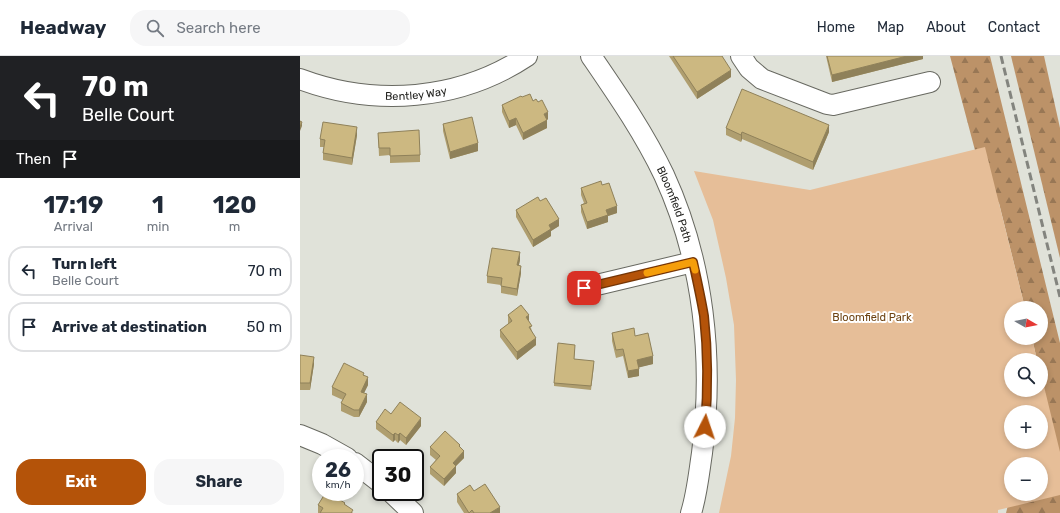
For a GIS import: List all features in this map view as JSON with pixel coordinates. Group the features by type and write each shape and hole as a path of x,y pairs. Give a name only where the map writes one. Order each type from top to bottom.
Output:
{"street":[{"name":"Bentley Way","path":"300,79 351,94 371,96 414,96 444,91 491,76 527,56"},
{"name":"Bloomfield Path","path":"591,56 635,121 657,160 690,246 704,316 707,389 703,443 696,489 690,513"},
{"path":"741,56 749,68 762,79 833,105 930,82"},
{"path":"584,288 693,262"},
{"path":"300,435 331,449"},
{"path":"400,501 413,513"}],"green space":[{"path":"950,56 990,56 1060,343 1060,513 1006,513 1009,501 1048,501 1048,457 1041,457 1041,449 1048,449 1048,405 1041,405 1041,397 1048,397 1048,353 1035,353 1034,345 1048,345 1048,301 1023,301 999,203 985,188"},
{"path":"1011,56 1044,56 1060,128 1060,258"},
{"name":"Bloomfield Park","path":"985,147 1023,301 1004,301 1004,345 1034,345 1035,353 1004,353 1004,397 1047,397 1060,452 1060,495 1048,498 1048,457 1004,457 1004,501 1035,501 998,510 998,513 719,513 731,456 735,418 736,380 734,325 726,278 713,220 694,171 810,190"}],"building":[{"path":"673,56 722,56 731,70 697,92"},
{"path":"827,56 907,56 832,75"},
{"path":"742,89 829,125 813,162 742,132 741,135 726,128"},
{"path":"530,94 533,101 536,99 538,102 542,100 548,112 544,114 547,120 523,133 516,118 509,121 502,105 521,96"},
{"path":"472,117 478,143 450,152 443,124"},
{"path":"323,122 357,127 352,158 323,153 325,140 320,139"},
{"path":"419,130 420,155 390,156 390,148 379,148 378,133"},
{"path":"601,181 602,185 609,183 617,206 606,210 608,215 587,222 581,205 587,203 581,188"},
{"path":"538,197 540,201 546,198 559,219 549,225 551,229 533,240 516,210"},
{"path":"492,248 520,252 517,265 521,266 517,289 501,286 502,278 487,276"},
{"path":"521,305 529,315 526,317 532,326 529,327 536,338 517,352 500,330 512,321 508,315"},
{"path":"634,328 635,336 648,333 653,356 637,360 639,369 628,371 623,349 616,350 612,333"},
{"path":"558,343 575,345 574,359 594,361 591,386 554,383"},
{"path":"300,355 314,357 310,383 300,383"},
{"path":"344,363 364,373 363,375 368,377 361,392 367,394 359,410 354,410 341,403 346,394 332,387"},
{"path":"400,402 421,418 406,438 400,433 398,435 395,433 393,435 376,422 385,409 391,414"},
{"path":"445,431 460,445 459,446 464,451 453,463 456,466 444,479 430,467 440,456 430,447"},
{"path":"485,484 500,507 490,513 474,513 472,510 469,513 457,494 470,485 474,491"},
{"path":"320,501 342,501 353,510 351,513 320,513 323,508 318,505"}],"railway":[{"path":"1001,56 1060,297"}],"slow traffic":[{"path":"647,273 693,262 695,270"}],"route":[{"path":"584,288 693,262 704,316 706,338 707,389 705,427"}]}
